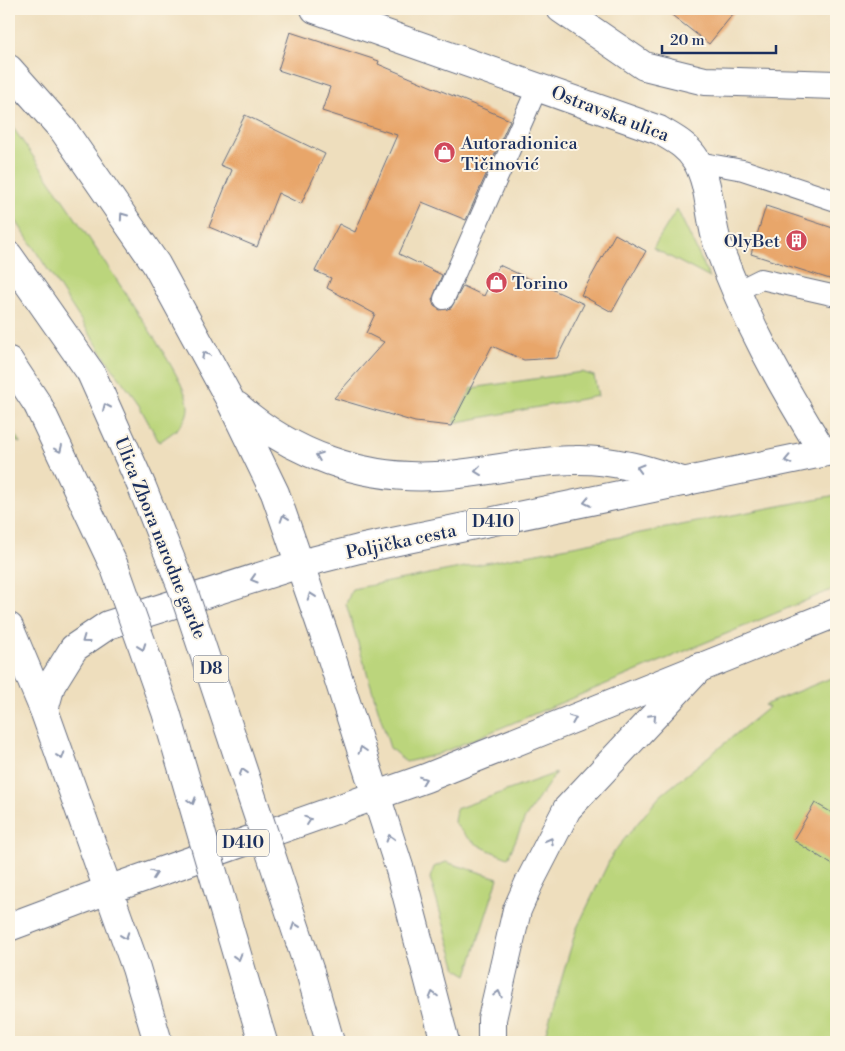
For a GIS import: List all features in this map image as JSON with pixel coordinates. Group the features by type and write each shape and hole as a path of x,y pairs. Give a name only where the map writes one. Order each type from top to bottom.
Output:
{"main road":[{"path":"560,9 644,66 704,81 836,85"},
{"name":"Ostravska ulica","path":"324,10 659,130 685,145 698,162 707,194 717,244 776,376 830,451"},
{"path":"9,69 64,130 156,264 229,398 275,493 400,870 445,1042"},
{"name":"Ulica Zbora narodne garde","path":"9,256 91,373 142,487 183,590 310,972 330,1042"},
{"path":"9,360 38,405 115,568 166,712 263,1042"},
{"path":"229,398 258,424 296,448 338,464 397,477 436,476 575,460 626,464 686,482"},
{"name":"Poljička cesta","path":"44,710 51,685 74,648 108,625 300,564 830,451"},
{"name":"D410","path":"108,890 377,796 836,613"},
{"path":"9,627 44,710 136,968 158,1042"},
{"path":"492,1042 492,1019 517,910 567,809 700,667"},
{"path":"9,927 108,890"}],"lane":[{"path":"444,299 538,86"},
{"path":"698,162 743,170 836,201"},
{"path":"737,291 761,279 836,296"}],"green space":[{"path":"9,122 80,224 178,377 186,397 188,412 183,423 159,442 136,400 112,368 9,210"},
{"path":"677,209 710,278 653,248"},
{"path":"582,372 594,376 598,396 453,423 472,388"},
{"path":"9,423 20,443 9,438"},
{"path":"836,495 836,588 436,755 406,762 390,748 346,604 352,589"},
{"path":"836,676 836,1042 543,1042 576,930 613,853 660,796 769,707 764,705"},
{"path":"556,773 525,818 508,858 491,851 466,836 454,822 456,809"},
{"path":"446,862 498,878 467,975 457,969 430,878 434,867"}],"building":[{"path":"664,9 737,9 709,44"},
{"path":"290,32 379,61 378,64 510,120 466,220 422,202 399,254 442,275 432,300 434,306 440,310 451,308 463,286 484,296 499,265 584,304 557,358 524,360 492,346 451,426 415,422 334,398 384,342 366,333 375,314 327,288 331,278 315,271 339,224 355,232 397,135 322,111 330,87 278,70"},
{"path":"245,115 325,154 301,204 278,193 257,247 209,227 232,170 220,165"},
{"name":"OlyBet","path":"766,206 836,229 836,281 751,254"},
{"path":"615,234 646,251 612,312 581,295"},
{"path":"815,803 836,815 836,867 793,840"}],"place":[{"name":"Autoradionica Tičinović","path":"445,153"},
{"name":"OlyBet","path":"796,241"},
{"name":"Torino","path":"496,283"}]}
